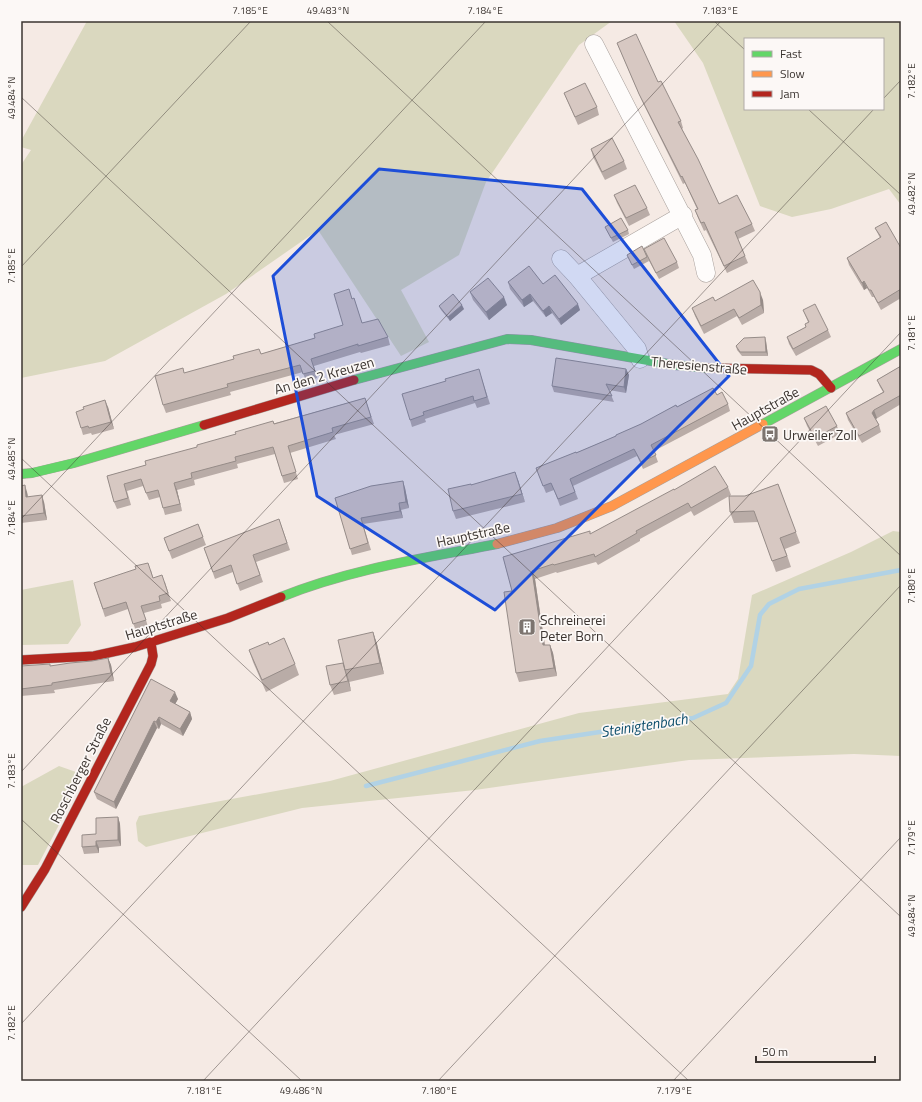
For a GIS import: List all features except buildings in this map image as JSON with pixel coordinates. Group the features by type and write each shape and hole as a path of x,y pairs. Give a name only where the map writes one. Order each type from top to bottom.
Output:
{"street":[{"path":"594,44 702,255 706,273"},
{"path":"577,276 682,215"},
{"name":"Theresienstraße","path":"561,259 577,276 636,349 640,359 701,368 810,370 819,374 831,388"},
{"name":"An den 2 Kreuzen","path":"21,474 32,473 74,463 373,375 507,339 531,340 640,359"},
{"name":"Hauptstraße","path":"21,660 94,656 151,643 228,618 305,587 358,572 500,543 557,528 612,506 901,350"},
{"name":"Roschberger Straße","path":"21,907 45,870 151,664 153,656 151,643"}],"highlighted area":[{"path":"379,169 582,189 729,376 495,610 317,496 273,276"}],"shaded area":[{"path":"87,21 612,21 579,45 486,182 459,255 401,290 429,342 401,356 318,230 226,294 105,361 21,378 21,165 31,150 21,147 21,141"},
{"path":"674,21 901,21 901,205 889,189 831,209 792,217 760,206 703,63"},
{"path":"893,531 901,532 901,756 854,754 689,760 475,790 302,808 146,847 138,841 136,823 139,816 330,781 579,713 728,694 738,679 752,595 851,552"},
{"path":"73,580 81,625 68,644 21,645 21,590"},
{"path":"59,766 76,772 73,798 38,865 21,865 21,787"}],"waterway":[{"name":"Steinigtenbach","path":"366,786 540,741 693,718 726,703 751,666 760,615 769,604 799,589 901,570"}],"traffic: fast":[{"path":"354,380 507,339 531,340 674,365 707,368"},
{"path":"763,424 901,349"},
{"path":"21,474 32,473 74,463 204,425"},
{"path":"281,597 307,587 388,565 497,544"}],"traffic: slow":[{"path":"497,544 557,528 612,506 763,424"}],"traffic: jam":[{"path":"707,368 811,370 819,374 831,388"},
{"path":"204,425 354,380"},
{"path":"21,660 94,656 135,647 228,618 281,597"},
{"path":"21,907 45,869 151,664 153,656 151,643"}],"place":[{"name":"Urweiler Zoll","path":"770,434"},
{"name":"Schreinerei Peter Born","path":"527,627"}]}
